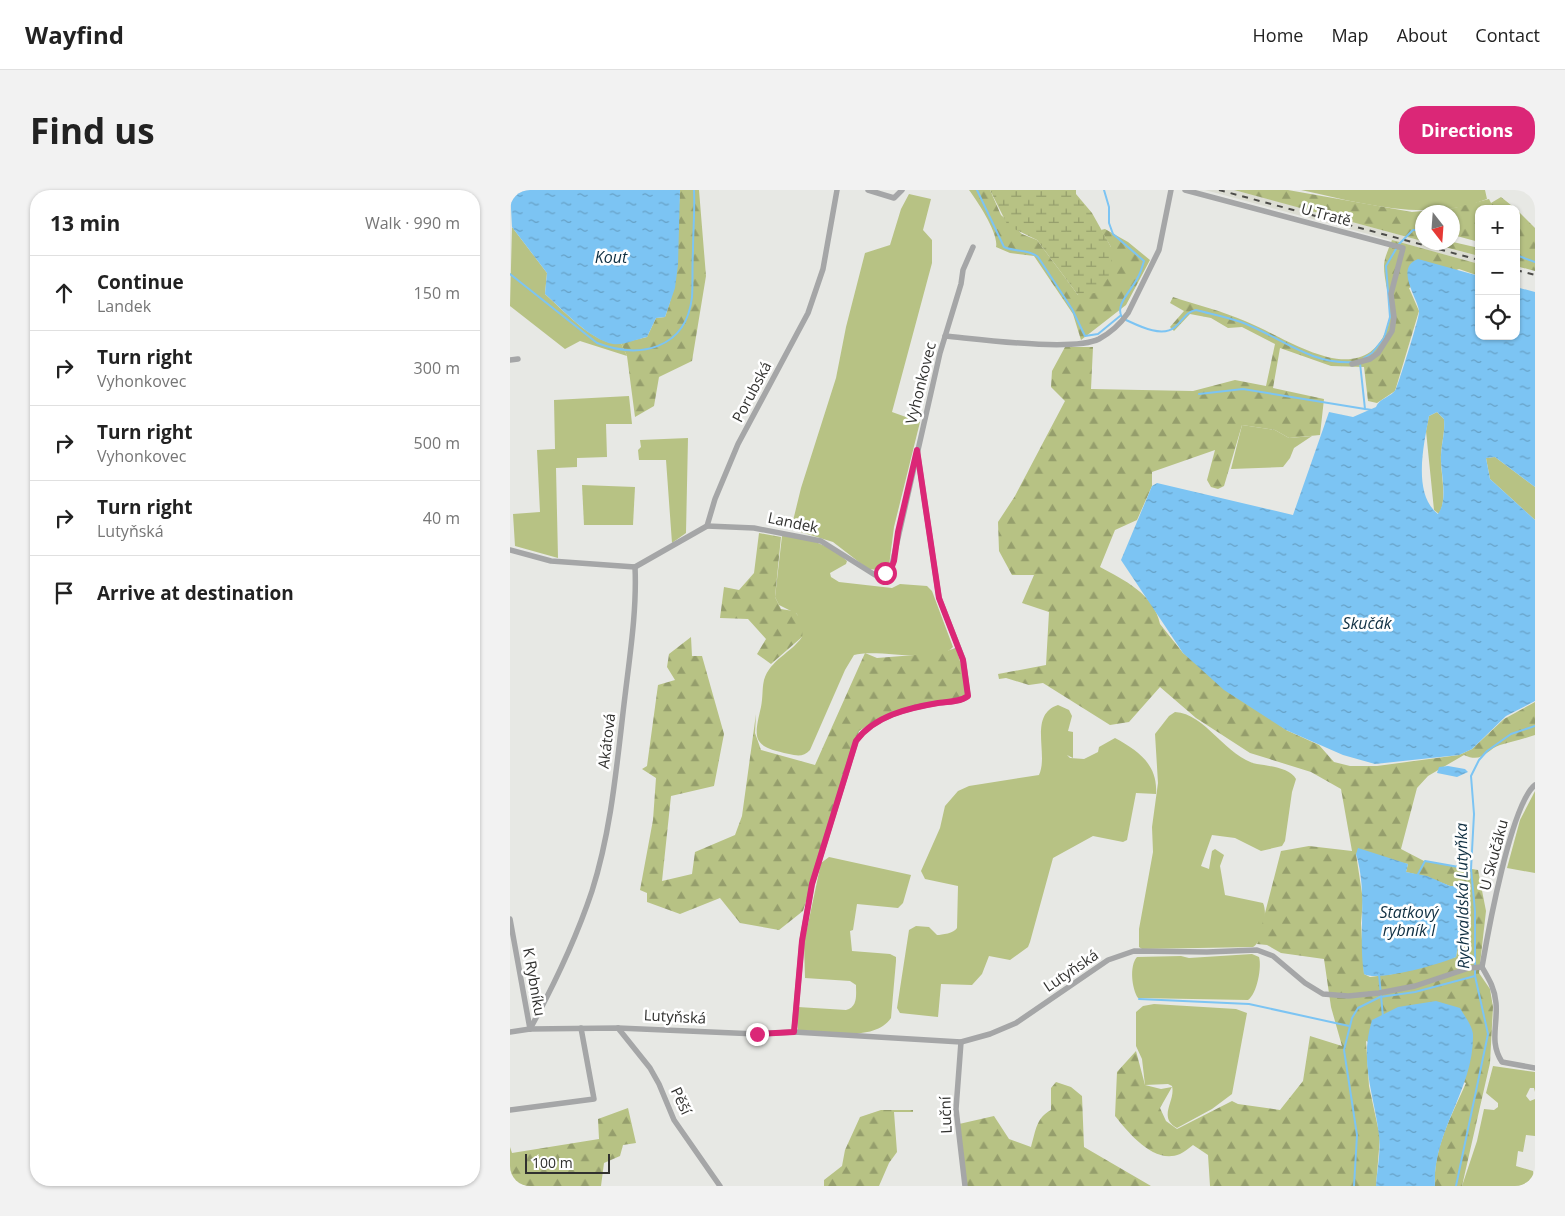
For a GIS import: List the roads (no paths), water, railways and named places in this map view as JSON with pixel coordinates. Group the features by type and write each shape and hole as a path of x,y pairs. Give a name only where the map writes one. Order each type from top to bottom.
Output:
{"street":[{"name":"Porubská","path":"707,526 715,498 738,444 808,313 823,269 837,190"},
{"path":"868,190 894,198 902,190"},
{"name":"Vyhonkovec","path":"945,336 1054,345 1099,339 1122,322 1159,250 1171,190"},
{"name":"U Tratě","path":"1185,190 1402,248 1391,294 1394,317 1392,332 1378,353 1354,364"},
{"name":"Vyhonkovec","path":"794,1032 802,941 812,884 856,741 864,731 880,720 916,707 961,700 968,696 963,660 939,598 917,450 963,270 973,247"},
{"path":"510,360 518,359"},
{"name":"Landek","path":"707,526 754,528 821,541 875,575 885,573 891,569 894,561 898,532 917,450"},
{"path":"510,550 551,560 635,567 707,526"},
{"name":"Akátová","path":"530,1029 572,948 592,889 611,808 628,669 635,567"},
{"name":"U Skučáku","path":"1482,966 1498,882 1523,803 1530,788 1535,784"},
{"name":"K Rybníku","path":"510,919 530,1029 510,1032"},
{"name":"Lutyňská","path":"530,1029 618,1028 757,1034 794,1032 961,1042 990,1034 1016,1023 1108,960 1134,951 1207,952 1257,950 1273,956 1304,984 1323,994 1348,996 1415,986 1469,968 1482,966"},
{"path":"1482,966 1493,985 1496,1004 1495,1051 1502,1062 1535,1068"},
{"path":"510,1110 594,1099 581,1028"},
{"name":"Pěší","path":"618,1028 650,1068 674,1120 720,1186"},
{"name":"Luční","path":"961,1042 956,1109 965,1186"}],"water":[{"name":"Kout","path":"510,190 680,190 678,265 675,288 665,317 656,318 647,337 621,344 604,341 595,337 577,323 545,294 547,273 512,227"},
{"name":"Skučák","path":"1418,259 1475,275 1475,340 1520,340 1520,288 1535,292 1535,487 1495,457 1486,458 1490,479 1535,520 1535,701 1506,716 1472,749 1459,755 1375,764 1343,755 1286,730 1224,690 1183,653 1121,560 1152,486 1157,483 1293,515 1329,412 1353,417 1376,407 1396,389 1419,311 1409,284 1408,269 1411,263","holes":["1437,412 1444,419 1441,455 1444,493 1438,514 1430,505 1422,482 1423,454 1429,416"]},
{"path":"1448,766 1465,769 1468,772 1457,777 1437,773 1439,767"},
{"name":"Statkový rybník I","path":"1358,848 1408,864 1406,872 1427,876 1450,886 1459,886 1464,890 1464,909 1456,957 1424,968 1395,974 1371,976 1364,974 1360,869 1356,854"},
{"path":"1436,1001 1460,1008 1470,1025 1473,1035 1472,1055 1467,1074 1440,1147 1436,1166 1435,1186 1376,1186 1379,1141 1367,1064 1368,1035 1372,1020 1398,1007"}],"waterway":[{"path":"510,274 597,343 629,350 658,346 670,339 681,329 688,315 692,297 694,190"},
{"path":"977,190 1004,247 1034,254 1038,257 1072,309 1085,336 1098,334 1120,316"},
{"path":"1104,190 1109,207 1109,223 1113,234 1144,261 1136,282 1120,307 1122,317"},
{"path":"1398,245 1415,230"},
{"path":"1364,358 1372,353 1384,338 1390,317 1386,266 1396,249"},
{"path":"1520,256 1535,262"},
{"path":"1126,320 1150,330 1164,331 1175,327 1187,315 1196,310 1241,322 1323,359 1337,362 1353,362"},
{"path":"1360,363 1365,409 1372,410"},
{"path":"1199,394 1243,389 1365,409"},
{"name":"Rychvaldská Lutyňka","path":"1456,1186 1488,1034 1475,976 1475,911 1471,869 1474,814 1471,776 1479,760 1487,751 1511,734 1535,726"},
{"path":"1417,876 1425,861 1470,869"},
{"name":"Rychvaldská Lutyňka","path":"1379,974 1383,1017"},
{"name":"Rychvaldská Lutyňka","path":"1354,1186 1357,1135 1344,1050 1352,1018 1358,1008 1380,997 1415,992 1475,976"},
{"path":"1139,999 1249,1004 1349,1026"}],"railway":[{"path":"1219,190 1475,259"},
{"path":"1520,271 1535,275"}]}
